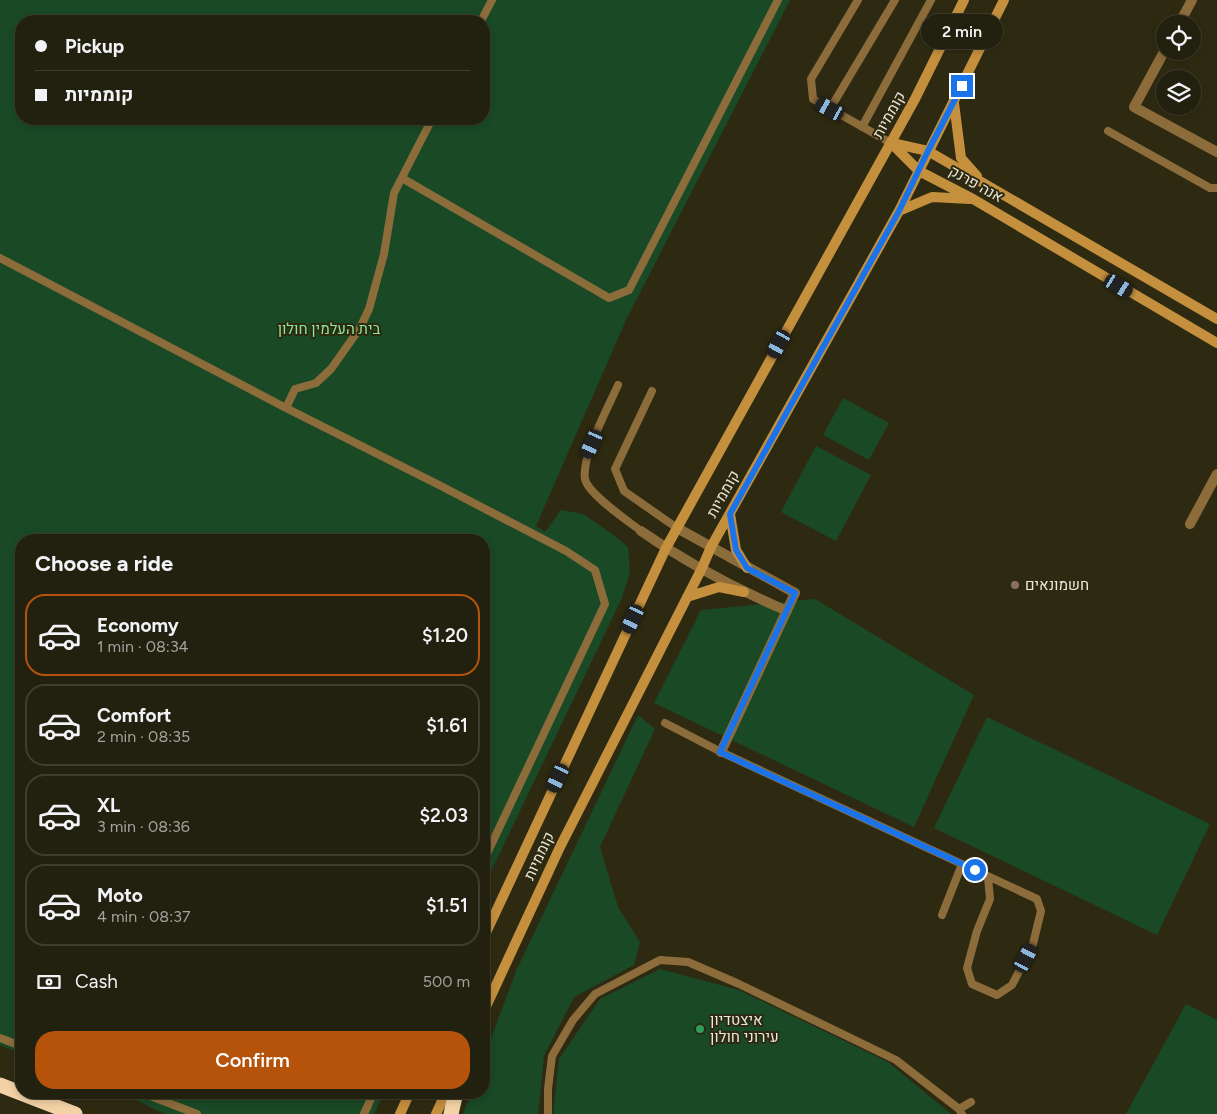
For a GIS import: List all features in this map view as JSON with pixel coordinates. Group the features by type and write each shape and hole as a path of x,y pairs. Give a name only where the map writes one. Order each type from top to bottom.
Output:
{"highway":[{"path":"0,1085 15,1091"},
{"path":"36,1099 75,1114"},
{"path":"451,1114 454,1099"}],"main road":[{"name":"קוממיות","path":"490,924 666,548 915,99 964,0"},
{"name":"קוממיות","path":"490,998 560,847 711,547 899,211 1004,0"},
{"path":"954,103 961,158 984,184"},
{"name":"אנה פרנק","path":"891,142 928,151 1217,318"},
{"name":"אנה פרנק","path":"891,142 919,171 972,199 1217,343"},
{"path":"899,211 932,197 972,199"},
{"path":"730,514 736,550 747,568"},
{"path":"687,597 719,587 744,592"},
{"path":"400,1114 407,1099"},
{"path":"436,1114 443,1099"}],"street":[{"path":"1184,15 1192,0"},
{"path":"1160,60 1134,107 1217,152"},
{"path":"1190,524 1217,474"},
{"path":"677,528 795,593 720,752"},
{"path":"641,531 666,548 744,592 787,611"}],"lane":[{"path":"485,15 492,0"},
{"path":"402,178 609,298 629,290 778,0"},
{"path":"858,0 811,79 813,99 891,142"},
{"path":"830,109 895,0"},
{"path":"862,127 931,0"},
{"path":"286,408 295,389 316,383 331,369 360,328 369,309 384,254 394,194 429,125"},
{"path":"1108,131 1210,188 1217,188"},
{"path":"0,258 549,543 595,570 605,604 490,847"},
{"path":"618,385 586,459 585,480 602,501 641,531"},
{"path":"652,391 615,469 624,491 677,528"},
{"path":"665,723 720,752 1037,899 1041,911 1033,944 1012,985 997,995"},
{"path":"942,915 962,864"},
{"path":"988,877 990,899 977,931 967,968 972,984 997,995"},
{"path":"548,1114 548,1089 552,1056 573,1020 595,994 660,960 688,962 740,984 896,1060 960,1112 971,1102"},
{"path":"997,995 999,1004"},
{"path":"0,1038 15,1044"},
{"path":"158,1099 197,1114"},
{"path":"364,1114 371,1099"}],"green space":[{"name":"בית העלמין חולון","path":"0,0 790,0 626,320 536,526 545,532 561,510 583,514 628,547 630,573 621,600 490,873 490,534 15,534 15,1051 0,1045"},
{"path":"843,398 889,423 869,460 823,435"},
{"path":"816,446 871,475 836,541 781,512"},
{"path":"815,599 974,695 914,827 654,703 701,610"},
{"path":"638,715 655,729 600,847 618,907 640,942 634,965 574,997 544,1056 538,1114 463,1114 469,1099 490,1099 490,1041 516,971"},
{"path":"987,717 1210,824 1157,935 934,828"},
{"name":"איצטדיון עירוני חולון","path":"660,969 739,990 888,1062 951,1114 553,1114 559,1059 600,999"},
{"path":"1186,1004 1217,1020 1217,1114 1126,1114"},
{"path":"134,1099 381,1099 374,1114 165,1114"}],"place":[{"name":"חשמונאים","path":"1015,585"},
{"name":"איצטדיון עירוני חולון","path":"700,1029"}],"route":[{"path":"962,86 899,211 730,514 736,550 747,568 795,593 720,752 975,870"}]}
